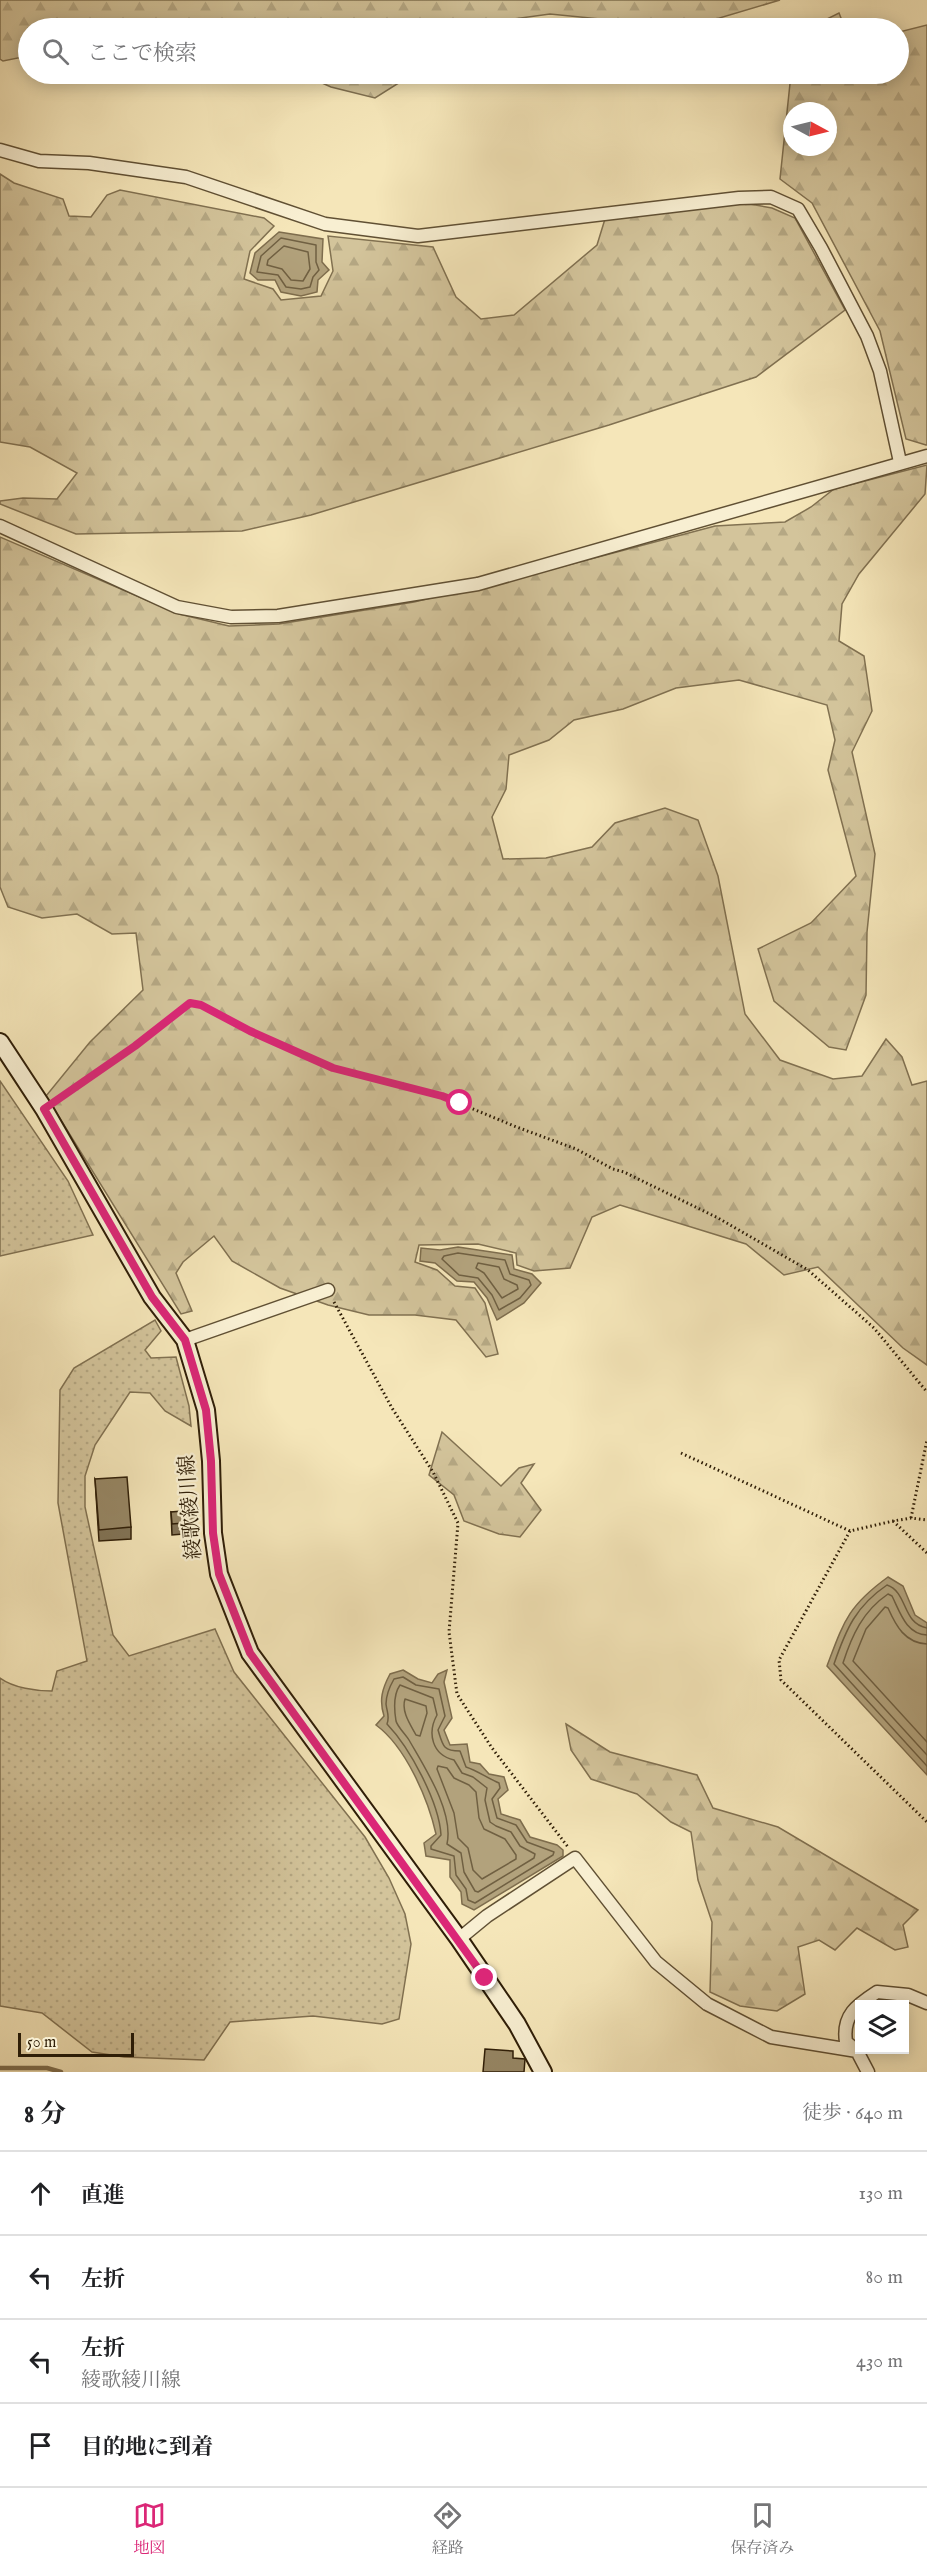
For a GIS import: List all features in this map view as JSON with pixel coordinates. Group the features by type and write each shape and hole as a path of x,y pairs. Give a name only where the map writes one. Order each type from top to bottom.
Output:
{"main road":[{"name":"綾歌綾川線","path":"0,1042 44,1109 152,1297 185,1340 206,1410 211,1461 213,1533 219,1574 250,1653 459,1939 517,2024 543,2072"}],"street":[{"path":"0,150 39,161 88,163 186,177 325,224 418,236 740,198 771,197 798,209 867,336 880,371 900,462"},
{"path":"0,526 177,607 231,617 278,616 478,584 927,456"},
{"path":"185,1340 328,1290"},
{"path":"459,1939 487,1916 575,1858 656,1962 707,2004 771,2037 855,2051"},
{"path":"865,2000 877,1992 908,1995 927,2002"},
{"path":"855,2008 844,2028 846,2042 855,2049"},
{"path":"859,2054 868,2072"}],"path":[{"path":"44,1109 135,1046 190,1003 201,1005 250,1031 333,1068 442,1096 576,1149 613,1169 624,1172 718,1218 808,1270 874,1328 927,1392"},
{"path":"328,1290 392,1408 433,1472 458,1523 449,1632 458,1694 492,1748 575,1858"},
{"path":"911,1518 927,1440"},
{"path":"681,1453 850,1531 911,1518 927,1520"},
{"path":"893,1521 927,1553"},
{"path":"850,1531 779,1660 781,1680 927,1822"}],"green space":[{"path":"0,0 780,0 720,18 590,18 550,14 520,18 18,18 18,58 3,61 0,59"},
{"path":"839,13 841,18 829,18"},
{"path":"927,25 927,445 906,439 880,331 812,203 780,179 783,150 783,156 837,156 837,102 788,102 790,84 909,84 909,30"},
{"path":"324,84 397,84 375,98"},
{"path":"0,174 14,183 63,199 69,216 91,217 107,195 120,190 264,218 274,226 250,251 244,279 273,289 281,300 321,296 333,271 328,236 433,247 456,297 481,319 514,315 597,245 605,219 744,203 772,208 795,218 845,310 756,377 609,425 311,515 242,531 76,534 0,504 0,501 23,498 57,499 77,473 30,447 0,442"},
{"path":"927,465 925,494 859,574 842,604 839,641 864,656 872,711 852,752 875,854 867,932 866,995 846,1050 829,1047 774,1001 758,949 811,923 856,876 828,770 835,740 827,705 739,680 676,688 623,709 574,720 549,740 509,755 506,789 492,817 503,859 546,858 592,847 615,823 665,808 698,820 718,876 745,1014 780,1060 833,1079 862,1076 886,1039 902,1057 912,1085 927,1081 927,1365 903,1348 818,1267 784,1275 746,1244 620,1205 592,1217 570,1268 534,1271 517,1265 516,1253 478,1244 419,1245 415,1262 437,1270 455,1286 475,1288 485,1303 498,1354 486,1357 456,1320 415,1315 369,1315 328,1305 280,1288 232,1261 214,1236 183,1262 176,1273 192,1311 181,1314 46,1096 90,1042 143,990 136,933 112,934 77,914 42,918 8,907 0,887 0,537 179,614 229,626 279,624 414,602 549,570 715,526 785,522 811,507 834,489"},
{"path":"0,1081 68,1181 93,1235 0,1256"},
{"path":"155,1320 161,1331 145,1350 151,1358 176,1357 189,1406 191,1426 165,1411 150,1393 130,1392 95,1445 85,1476 85,1507 113,1635 129,1656 215,1629 234,1672 365,1837 389,1878 405,1914 411,1944 399,2019 382,2024 313,2016 230,2022 204,2060 124,2057 92,2052 42,2013 0,2006 0,1678 25,1688 52,1691 57,1671 87,1661 58,1503 60,1390 74,1368"},
{"path":"442,1432 501,1486 519,1468 534,1464 521,1483 541,1510 520,1537 499,1534 464,1521 454,1495 429,1475"},
{"path":"566,1724 610,1752 697,1775 713,1808 778,1827 918,1910 903,1925 908,1947 895,1950 857,1928 835,1950 819,1940 798,1947 805,1994 777,2011 740,2006 710,1992 712,1922 698,1880 691,1832 671,1822 637,1794 591,1779 571,1750"}],"water":[{"path":"279,232 323,239 322,262 329,270 318,280 317,292 301,296 281,292 275,280 258,280 250,273 255,253"},
{"path":"458,1247 512,1255 514,1269 532,1274 541,1283 524,1303 497,1320 487,1298 474,1282 457,1281 435,1263 420,1261 421,1248 440,1250"},
{"path":"888,1577 903,1586 915,1615 927,1623 927,1775 827,1666 849,1616 864,1597"},
{"path":"403,1670 418,1679 432,1683 438,1674 447,1670 444,1682 452,1718 444,1730 450,1745 467,1744 470,1762 480,1764 489,1774 504,1777 508,1790 498,1799 501,1814 520,1820 530,1837 557,1845 563,1850 563,1856 474,1910 462,1904 461,1892 450,1877 450,1860 426,1856 424,1843 436,1834 427,1805 406,1760 397,1746 376,1725 384,1716 382,1700 387,1679 390,1674"}],"building":[{"path":"127,1477 131,1527 99,1530 95,1479"},
{"path":"194,1510 195,1522 172,1524 171,1512"},
{"path":"485,2049 513,2051 513,2058 525,2059 524,2072 483,2072"}],"waterway":[{"path":"0,2068 47,2068 61,2072"}],"route":[{"path":"460,1103 442,1096 333,1068 250,1031 201,1005 190,1003 135,1046 44,1109 152,1297 185,1340 206,1410 211,1461 213,1533 219,1574 250,1653 485,1978"}]}
